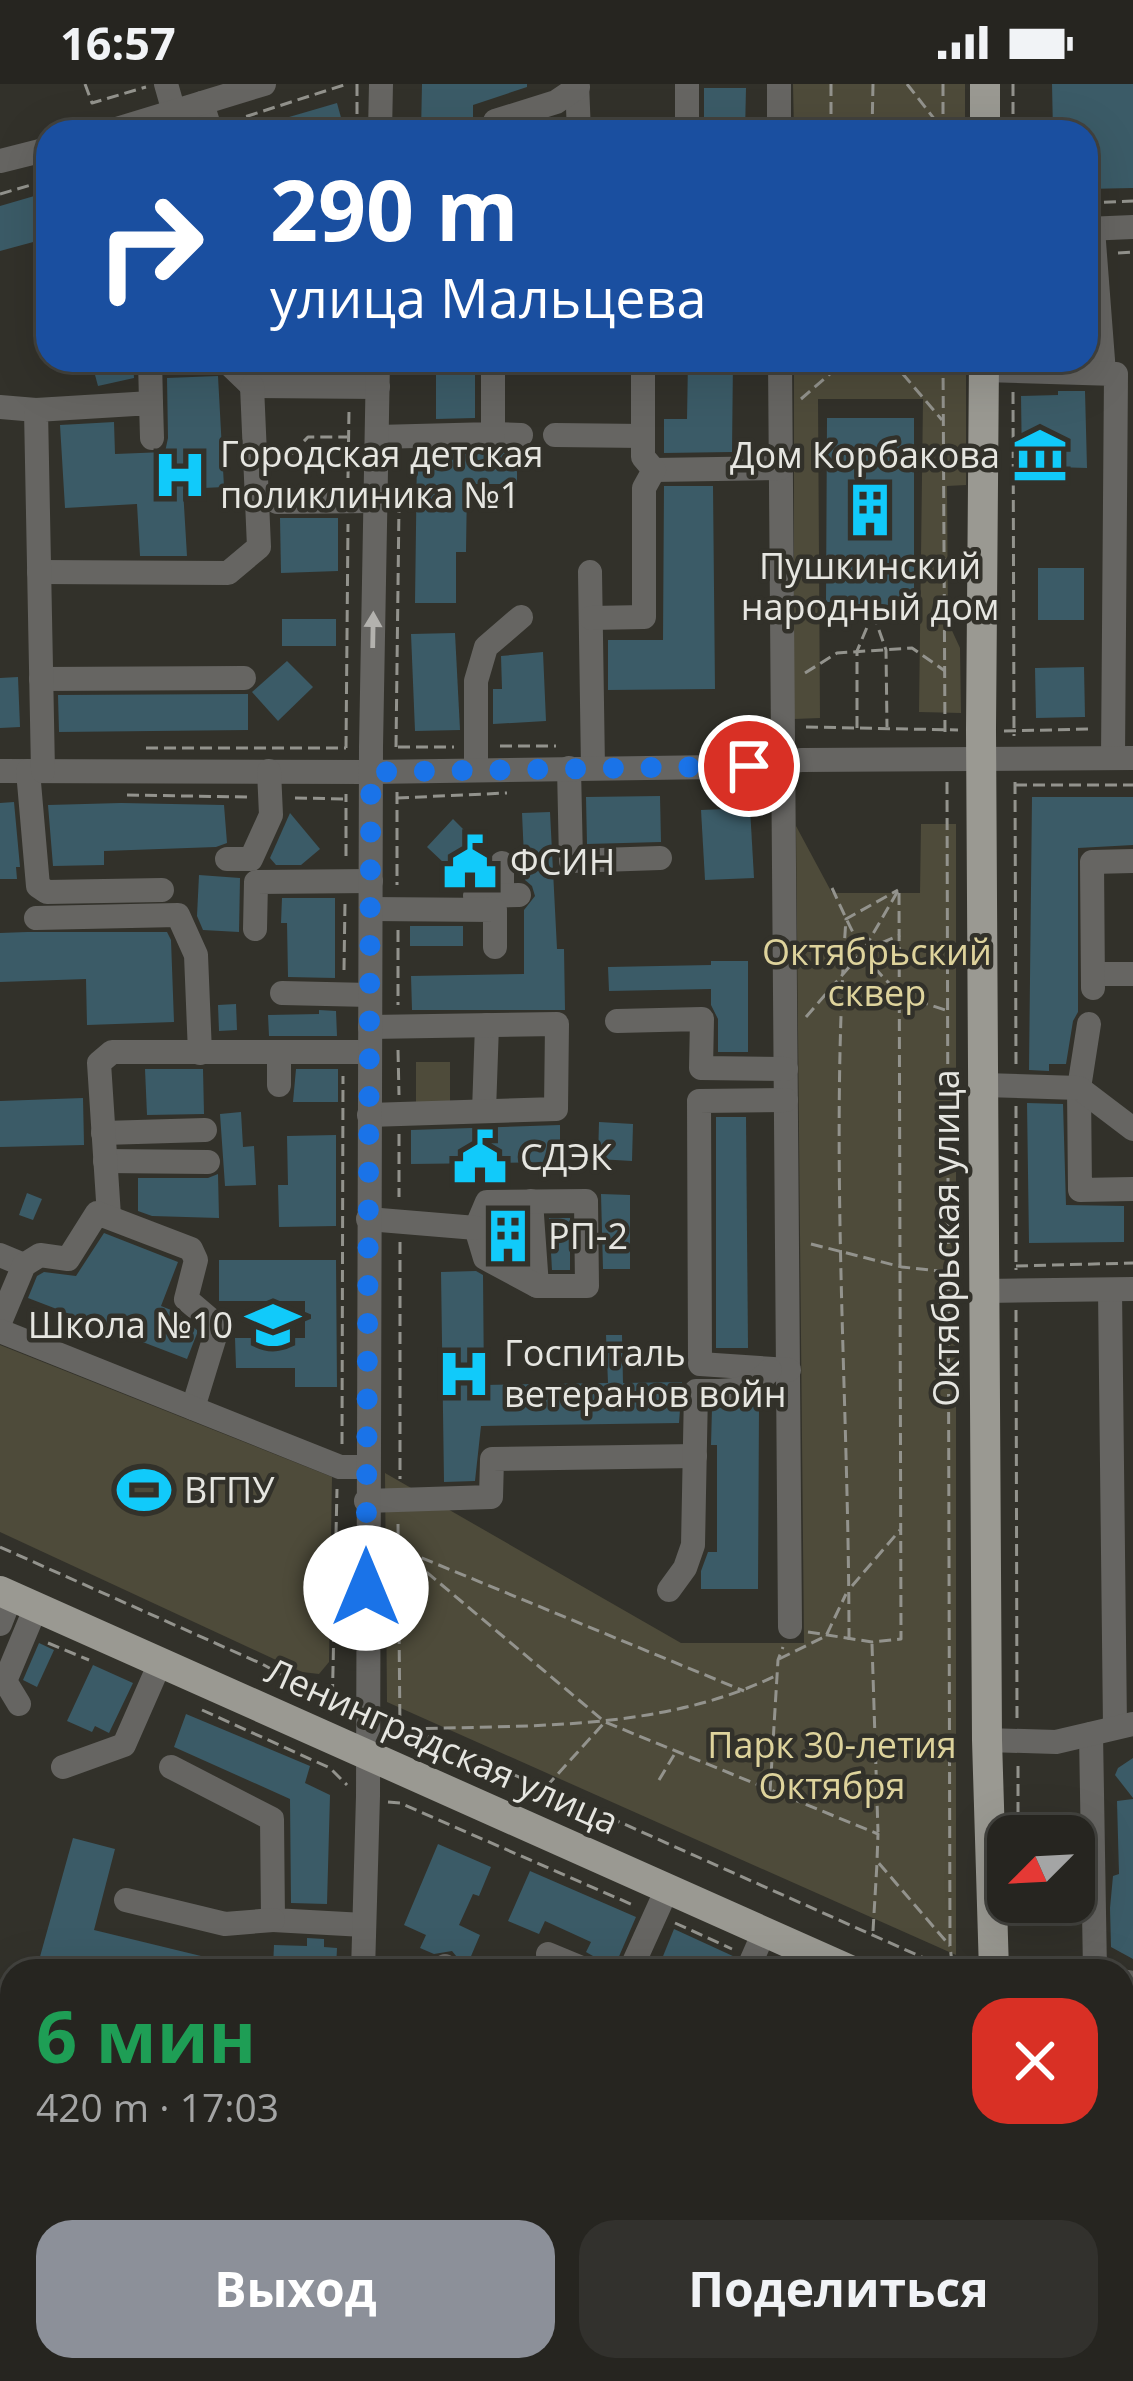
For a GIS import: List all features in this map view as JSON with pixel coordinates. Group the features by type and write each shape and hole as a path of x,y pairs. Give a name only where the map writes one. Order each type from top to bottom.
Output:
{"main road":[{"path":"985,120 986,84"},
{"name":"Октябрьская улица","path":"994,372 981,744 987,1740 994,1959"},
{"name":"Ленинградская улица","path":"14,1610 160,1663 366,1754 661,1902 754,1954"}],"street":[{"path":"166,84 174,112"},
{"path":"210,120 264,84"},
{"path":"380,120 381,84"},
{"path":"687,84 687,120"},
{"path":"778,84 779,120"},
{"path":"498,120 556,102 578,86"},
{"path":"578,86 579,120"},
{"path":"147,120 174,112 204,120"},
{"path":"0,161 36,151"},
{"path":"1098,229 1133,227"},
{"path":"1098,315 1104,373"},
{"path":"150,372 152,438"},
{"path":"39,572 228,574 259,547 252,386 237,372"},
{"path":"364,1959 369,1115 357,995 364,892 359,799 371,765 387,504 376,436 378,372"},
{"path":"493,372 493,434"},
{"path":"643,372 643,457 654,470"},
{"path":"781,372 788,1239 779,1370 790,1628"},
{"path":"0,772 270,784 371,765 476,769 733,766 946,758 981,744 1014,758 1123,758 1113,729 1116,374 1086,372"},
{"path":"252,386 378,387"},
{"path":"0,407 36,410 151,403"},
{"path":"36,410 41,679 36,771 38,886 46,892 162,890"},
{"path":"376,436 521,435"},
{"path":"555,435 643,436"},
{"path":"654,470 781,468"},
{"path":"591,618 644,617 644,488 654,470"},
{"path":"277,502 387,504"},
{"path":"590,572 591,618 571,861 660,858"},
{"path":"476,769 476,681 486,647 521,617"},
{"path":"41,679 244,678"},
{"path":"255,929 244,867 271,815 270,784"},
{"path":"1133,861 1092,862 1093,981 1133,974"},
{"path":"364,892 511,895 502,863"},
{"path":"244,867 364,892 495,910 495,947"},
{"path":"36,918 178,915 196,955 200,1053"},
{"path":"282,993 357,995"},
{"path":"617,1021 702,1019 701,1068 786,1070"},
{"path":"109,1216 99,1064 112,1052 279,1053 487,1025 557,1024 556,1109 369,1115"},
{"path":"1089,1024 1079,1088 1080,1190 1133,1189"},
{"path":"484,1111 487,1025"},
{"path":"279,1053 280,1084"},
{"path":"984,1085 1079,1088 1133,1129"},
{"path":"779,1370 700,1364 699,1102 786,1100"},
{"path":"104,1133 205,1130"},
{"path":"105,1161 208,1162"},
{"path":"531,1201 537,1286"},
{"path":"531,1201 586,1201 587,1286 537,1286 485,1258 476,1228 487,1202 531,1201"},
{"path":"193,1408 216,1333 213,1322 186,1299 195,1254 109,1216 94,1215 68,1259 40,1255 12,1260 0,1327 193,1408 340,1466 367,1467"},
{"path":"368,1219 476,1228"},
{"path":"986,1291 1122,1289 1113,1728 1096,1959"},
{"path":"669,1590 685,1568 693,1545 696,1391 747,1388 779,1370"},
{"path":"366,1501 491,1497 492,1460 695,1456"},
{"path":"14,1610 4,1681 19,1704"},
{"path":"63,1766 124,1745 160,1663"},
{"path":"987,1740 1056,1742 1113,1728"},
{"path":"171,1767 272,1819 273,1920"},
{"path":"126,1900 225,1924 273,1920 364,1925"},
{"path":"635,1959 661,1902"},
{"path":"548,1954 560,1959"}],"path":[{"path":"85,84 92,103 155,84"},
{"path":"212,120 347,84"},
{"path":"357,84 357,120"},
{"path":"831,84 831,120"},
{"path":"872,120 873,84"},
{"path":"907,84 935,120"},
{"path":"943,84 943,120"},
{"path":"1013,84 1013,120"},
{"path":"0,194 36,184"},
{"path":"1098,202 1133,201"},
{"path":"901,372 943,421"},
{"path":"943,372 952,1959"},
{"path":"994,372 1015,785 1133,785"},
{"path":"349,387 348,501 371,765"},
{"path":"256,467 280,467 308,437 349,436"},
{"path":"357,995 364,892 359,799 371,765 387,504"},
{"path":"857,728 857,651 873,613 886,650 887,729"},
{"path":"782,687 837,653 857,651 912,649 945,671"},
{"path":"782,727 945,730 981,744 1014,731 1113,729"},
{"path":"121,794 270,784 359,799"},
{"path":"832,888 863,951 902,993 950,1012"},
{"path":"786,1041 863,951 899,889"},
{"path":"846,919 899,889"},
{"path":"770,1792 778,1660 790,1628 849,1640 902,1639 899,889"},
{"path":"846,919 841,1251 849,1640"},
{"path":"863,951 901,934"},
{"path":"332,1717 335,1502 361,1044"},
{"path":"788,1239 902,1267 950,1272"},
{"path":"1016,1266 1133,1263"},
{"path":"778,1660 826,1636 849,1589 902,1528"},
{"path":"0,1546 262,1664 333,1704 400,1729 605,1722 745,1691 777,1676"},
{"path":"745,1691 397,1548 605,1722 878,1834"},
{"path":"14,1610 87,1659"},
{"path":"872,1642 878,1834 872,1934"},
{"path":"190,1705 330,1768 353,1790"},
{"path":"544,1789 605,1722"},
{"path":"659,1780 675,1754"},
{"path":"386,1802 400,1803 661,1902 754,1954"},
{"path":"877,1861 950,1946"}],"green space":[{"path":"793,84 965,84 965,120 794,120"},
{"path":"794,372 966,372 966,485 947,486 948,622 960,648 961,713 919,712 923,399 818,399 820,718 794,719"},
{"path":"921,824 956,824 956,1955 387,1702 385,1473 681,1643 804,1643 796,826 832,893 920,893"},
{"path":"416,1062 450,1062 450,1107 416,1107"},
{"name":"ВГПУ","path":"0,1345 332,1477 329,1662 319,1674 302,1672 0,1532"}],"building":[{"path":"422,84 527,84 473,105 473,120 421,120"},
{"path":"1052,84 1133,84 1133,188 1098,189 1098,120 1053,120"},
{"path":"704,88 746,88 745,120 704,120"},
{"path":"337,103 342,120 279,120"},
{"path":"36,196 36,241 0,251 0,206"},
{"path":"94,372 134,372 134,378 98,386"},
{"path":"436,372 475,372 475,418 436,419"},
{"path":"688,372 733,372 732,452 664,453 664,419 687,419"},
{"name":"Городская детская поликлиника №1","path":"218,376 224,487 183,489 187,556 140,556 137,504 65,508 60,425 114,422 115,454 165,452 167,378"},
{"path":"1058,391 1085,391 1087,468 1022,466 1021,396 1058,395"},
{"name":"Пушкинский народный дом","path":"827,418 914,418 914,603 893,603 893,613 842,613 842,602 826,602"},
{"path":"517,451 517,484 467,484 466,552 456,552 456,603 415,603 417,452"},
{"path":"664,486 713,486 715,689 608,690 608,640 663,640"},
{"path":"280,518 338,518 338,571 281,573"},
{"path":"1038,568 1084,568 1084,620 1038,620"},
{"path":"282,619 336,619 336,646 282,646"},
{"path":"455,633 460,730 415,731 411,634"},
{"path":"543,652 546,721 493,724 493,689 502,689 501,656"},
{"path":"287,661 313,687 278,721 252,692"},
{"path":"1084,667 1085,717 1036,718 1035,668"},
{"path":"18,677 20,727 0,728 0,678"},
{"path":"248,694 248,730 59,732 58,695"},
{"path":"660,796 661,842 587,844 586,797"},
{"path":"1032,797 1133,797 1133,845 1078,848 1078,1012 1066,1064 1049,1064 1049,1071 1029,1070"},
{"path":"14,802 20,867 16,867 17,879 0,879 0,803"},
{"path":"48,805 224,805 227,843 104,851 104,865 53,866"},
{"path":"750,808 754,878 705,880 701,810"},
{"path":"550,812 557,949 564,949 565,1010 412,1010 411,976 524,974 524,910 535,896 525,880 522,813"},
{"path":"290,813 320,849 301,865 276,865 270,858"},
{"path":"453,819 470,836 463,843 481,860 462,880 427,847"},
{"path":"199,875 240,878 239,932 203,930 197,916"},
{"path":"282,898 335,898 335,978 288,977"},
{"path":"410,926 463,926 463,946 410,946"},
{"path":"167,932 174,1022 87,1025 86,979 0,982 0,933"},
{"path":"711,961 748,961 748,1052 718,1052 718,1019 711,1005 711,989 609,991 608,967 711,965"},
{"path":"236,1004 237,1030 219,1031 218,1005"},
{"path":"319,1010 336,1011 337,1036 269,1036 268,1015 319,1014"},
{"path":"145,1069 203,1069 204,1114 147,1115"},
{"path":"296,1069 338,1069 338,1102 293,1102"},
{"path":"83,1098 84,1145 0,1147 0,1101"},
{"path":"1027,1103 1063,1104 1066,1205 1124,1206 1124,1242 1029,1243"},
{"path":"241,1112 243,1147 254,1146 256,1185 225,1186 220,1114"},
{"path":"716,1117 746,1117 748,1348 716,1348"},
{"path":"599,1122 633,1124 632,1161 598,1159"},
{"path":"560,1125 560,1162 411,1164 411,1130"},
{"path":"336,1135 336,1226 279,1227 278,1185 288,1185 287,1136"},
{"path":"218,1174 219,1218 152,1216 138,1211 138,1178"},
{"path":"27,1193 42,1199 33,1220 19,1215"},
{"path":"601,1194 630,1195 630,1269 603,1269"},
{"path":"549,1218 570,1218 570,1270 552,1270"},
{"path":"496,1224 516,1225 518,1248 499,1247"},
{"path":"104,1233 178,1262 161,1306 198,1331 187,1359 28,1298 37,1276 44,1272 76,1276"},
{"path":"219,1260 336,1260 337,1387 295,1387 295,1368 236,1368 235,1338 305,1338 305,1301 219,1301"},
{"path":"441,1272 483,1275 484,1385 608,1383 606,1335 622,1335 623,1383 682,1382 679,1423 481,1426 475,1481 444,1482"},
{"path":"759,1406 758,1589 701,1589 708,1552 717,1552 717,1445 711,1445 712,1408"},
{"path":"39,1643 54,1650 37,1687 23,1680"},
{"path":"93,1665 133,1683 109,1733 95,1726 92,1732 67,1721"},
{"path":"186,1714 310,1766 305,1783 330,1795 327,1904 291,1903 290,1799 174,1747"},
{"path":"1133,1758 1133,1798 1115,1775"},
{"path":"1133,1799 1133,1959 1111,1947 1110,1908 1113,1876 1119,1874 1117,1801"},
{"path":"73,1838 115,1849 94,1930 213,1959 39,1959"},
{"path":"438,1844 491,1867 459,1925 480,1935 470,1959 459,1959 452,1951 434,1954 420,1948 426,1935 404,1925"},
{"path":"530,1871 636,1917 618,1959 598,1959 586,1952 591,1942 545,1921 539,1934 508,1921"},
{"path":"674,1929 735,1957 734,1959 662,1959"},
{"path":"307,1938 324,1939 324,1947 337,1948 336,1959 273,1959 274,1945 307,1946"}],"place":[{"name":"Дом Корбакова","path":"1040,455"},
{"name":"Городская детская поликлиника №1","path":"180,475"},
{"name":"Пушкинский народный дом","path":"870,510"},
{"name":"ФСИН","path":"470,862"},
{"name":"СДЭК","path":"480,1157"},
{"name":"РП-2","path":"508,1236"},
{"name":"Школа №10","path":"273,1325"},
{"name":"Госпиталь ветеранов войн","path":"464,1374"},
{"name":"ВГПУ","path":"144,1490"}],"route":[{"path":"366,1588 371,772 749,766"}],"park label":[{"name":"Октябрьский сквер","path":"877,972"},
{"name":"Парк 30-летия Октября","path":"832,1766"}]}
